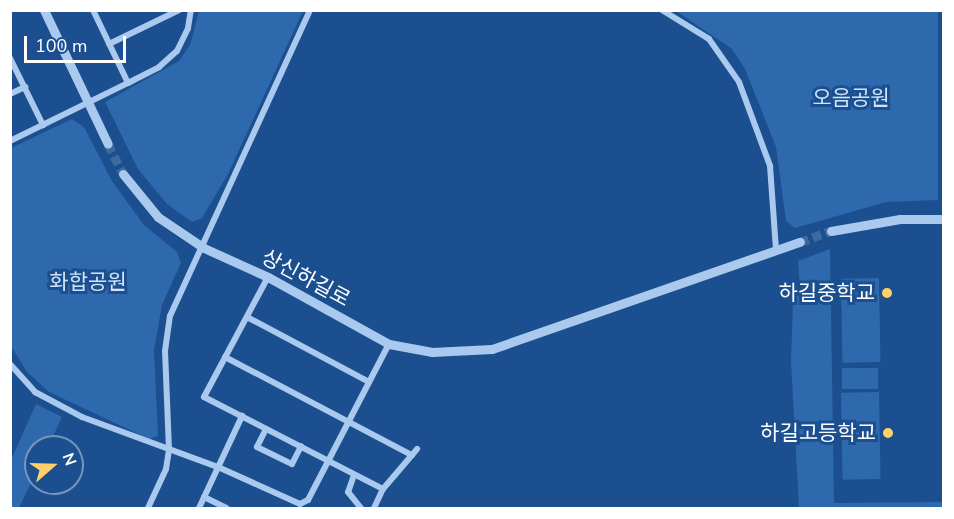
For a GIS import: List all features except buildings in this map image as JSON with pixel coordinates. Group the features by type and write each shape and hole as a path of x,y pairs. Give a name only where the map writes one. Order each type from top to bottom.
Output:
{"street":[{"path":"44,10 108,144"},
{"path":"93,10 128,83"},
{"path":"109,44 179,10"},
{"path":"10,141 159,67 177,51 188,28 191,10"},
{"path":"148,508 166,469 169,450 165,351 170,316 204,248 310,10"},
{"path":"662,10 709,39 739,82 770,166 776,249"},
{"path":"10,58 43,125"},
{"path":"10,94 25,87"},
{"name":"상신하길로","path":"123,174 158,217 204,248 268,277 390,344"},
{"path":"831,231 900,219 944,219"},
{"path":"10,364 42,397 126,436 218,467 300,504 308,500 390,344 455,354 492,349 800,242"},
{"path":"268,277 204,397 383,489"},
{"path":"247,317 369,382"},
{"path":"225,357 412,455"},
{"path":"199,508 242,416"},
{"path":"266,429 257,447 292,464 301,446"},
{"path":"374,508 383,489 417,449"},
{"path":"354,474 348,492 361,508"},
{"path":"204,497 227,508"}],"green space":[{"path":"199,11 303,11 228,174 202,218 192,222 167,204 138,169 105,102 179,61 190,45"},
{"name":"오음공원","path":"676,11 938,11 938,200 886,202 795,228 786,221 776,147 745,69 732,49"},
{"name":"화합공원","path":"72,119 84,127 112,181 144,225 177,252 181,263 162,305 154,350 158,436 149,439 49,392 27,372 11,346 11,148"},
{"path":"830,249 834,503 943,502 943,508 799,508 791,362 793,301 800,287 798,261"},
{"path":"879,278 880,362 842,363 841,279"},
{"path":"842,368 878,368 878,389 842,389"},
{"path":"879,392 881,479 843,480 841,393"},
{"path":"36,404 62,417 54,435 24,435 25,495 19,508 11,508 11,460"}],"tunnel":[{"path":"108,144 123,174"},
{"path":"800,242 831,231"}],"place":[{"name":"하길중학교","path":"887,293"},
{"name":"하길고등학교","path":"888,433"}]}
